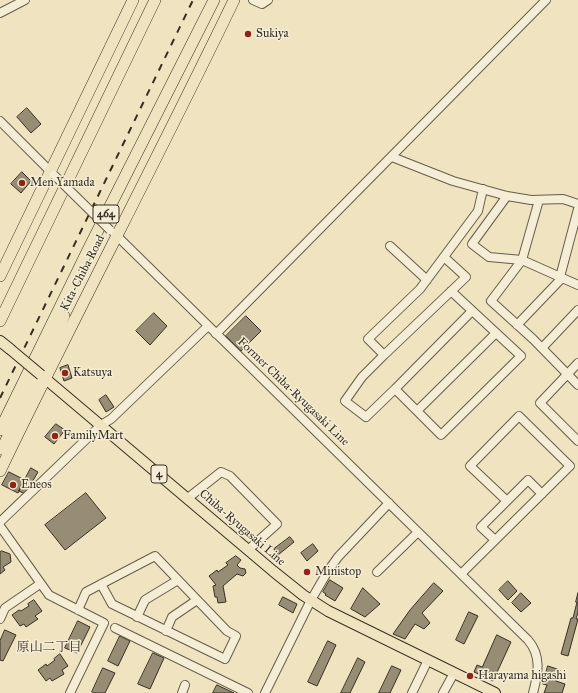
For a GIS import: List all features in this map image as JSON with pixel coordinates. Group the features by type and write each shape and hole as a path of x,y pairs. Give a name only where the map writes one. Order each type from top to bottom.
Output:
{"highway":[{"path":"0,276 52,173 133,0"},
{"path":"0,321 155,0"},
{"name":"Kita-Chiba Road","path":"0,430 88,250 214,0"},
{"name":"Kita-Chiba Road","path":"0,471 43,377 113,233 168,136 234,0"},
{"path":"0,309 42,235"},
{"path":"0,454 82,274 88,250"}],"main road":[{"name":"Chiba-Ryugasaki Line","path":"0,341 285,581 311,600 328,610 495,693"}],"street":[{"path":"253,0 262,4 268,0"},
{"path":"216,334 546,0"},
{"path":"0,13 20,1"},
{"name":"Former Chiba-Ryugasaki Line","path":"0,121 528,640 534,648 539,668 533,693"},
{"path":"392,157 453,181 506,196 531,200 563,199 578,204"},
{"path":"384,355 368,339 420,289 427,280 478,211 483,190"},
{"path":"506,196 472,244 489,257 522,260 578,285"},
{"path":"539,200 522,260 491,301 542,348 578,385"},
{"path":"517,325 561,277 578,209"},
{"path":"390,246 427,280"},
{"path":"444,257 466,277 362,377 345,401 366,417 472,311"},
{"path":"395,389 441,434 521,356 451,291"},
{"path":"542,348 578,310"},
{"path":"0,522 101,425 111,419 208,326"},
{"path":"418,411 496,333"},
{"path":"578,363 540,403 578,442"},
{"path":"461,574 570,466 519,416 470,466 507,501"},
{"path":"188,498 221,472 230,476 277,524 248,550"},
{"path":"495,540 481,527 528,480 542,494"},
{"path":"265,693 311,600 328,571 338,557 389,503"},
{"path":"0,526 3,537 49,595 104,622 70,693"},
{"path":"377,572 418,532"},
{"path":"78,610 86,592 101,584 155,556 227,631 236,636 225,659 112,604 101,584"},
{"path":"137,617 145,600 178,580"},
{"path":"0,619 5,608 40,584"},
{"path":"166,631 172,617 197,600"},
{"path":"115,628 248,693"},
{"path":"412,693 428,660"},
{"path":"443,693 454,673"},
{"path":"182,693 185,685"}],"building":[{"path":"27,108 41,124 31,133 17,117"},
{"path":"22,172 31,181 21,193 11,184"},
{"path":"154,313 167,326 150,345 136,331"},
{"path":"246,316 261,331 241,351 226,336"},
{"path":"68,365 72,378 64,381 60,368"},
{"path":"106,395 114,407 106,412 99,400"},
{"path":"56,424 65,430 54,444 45,437"},
{"path":"31,468 38,472 25,494 19,491"},
{"path":"9,472 25,480 18,493 2,485"},
{"path":"86,493 106,518 65,550 45,525"},
{"path":"290,537 294,542 278,555 274,549"},
{"path":"313,544 318,551 307,561 301,553"},
{"path":"2,551 10,554 11,562 3,567 5,570 0,574 0,552"},
{"path":"236,556 241,560 237,565 240,568 245,569 246,573 243,576 237,574 223,586 226,602 218,603 213,586 216,585 209,576 228,565 226,563"},
{"path":"330,580 343,588 335,601 323,592"},
{"path":"508,581 517,591 508,600 499,590"},
{"path":"434,583 443,591 422,613 430,623 424,629 415,624 405,639 393,634 410,610"},
{"path":"363,588 380,604 365,617 351,609"},
{"path":"521,593 531,603 521,612 512,603"},
{"path":"578,593 578,612 576,619 578,619 568,656 561,654 571,618 573,618"},
{"path":"283,597 297,604 293,613 279,605"},
{"path":"34,600 42,611 35,616 38,619 26,627 24,624 20,626 12,615 29,606 28,604"},
{"path":"469,612 478,616 464,644 456,640"},
{"path":"78,621 90,627 77,653 65,648"},
{"path":"5,630 16,635 3,661 0,660 0,641"},
{"path":"497,635 511,642 493,681 474,672 477,665 482,667"},
{"path":"120,636 130,641 118,666 108,661"},
{"path":"328,641 336,645 317,686 308,682"},
{"path":"153,653 164,658 150,689 138,684"},
{"path":"60,654 68,666 62,670 64,674 52,681 50,678 46,681 38,670 46,664 47,666"},
{"path":"358,658 365,662 350,693 341,693"},
{"path":"392,666 401,670 390,693 379,693"},
{"path":"548,666 560,670 556,681 565,684 562,693 544,693 547,685 543,684"},
{"path":"103,668 115,673 105,693 94,693 92,692"},
{"path":"217,685 234,693 213,693"}],"railway":[{"path":"0,398 193,0"}],"place":[{"name":"Sukiya","path":"248,34"},
{"name":"Men Yamada","path":"22,183"},
{"name":"Katsuya","path":"65,373"},
{"name":"FamilyMart","path":"55,436"},
{"name":"Eneos","path":"13,485"},
{"name":"Ministop","path":"307,572"},
{"name":"Harayama higashi","path":"470,676"}],"district":[{"name":"原山二丁目","path":"49,648"}]}
